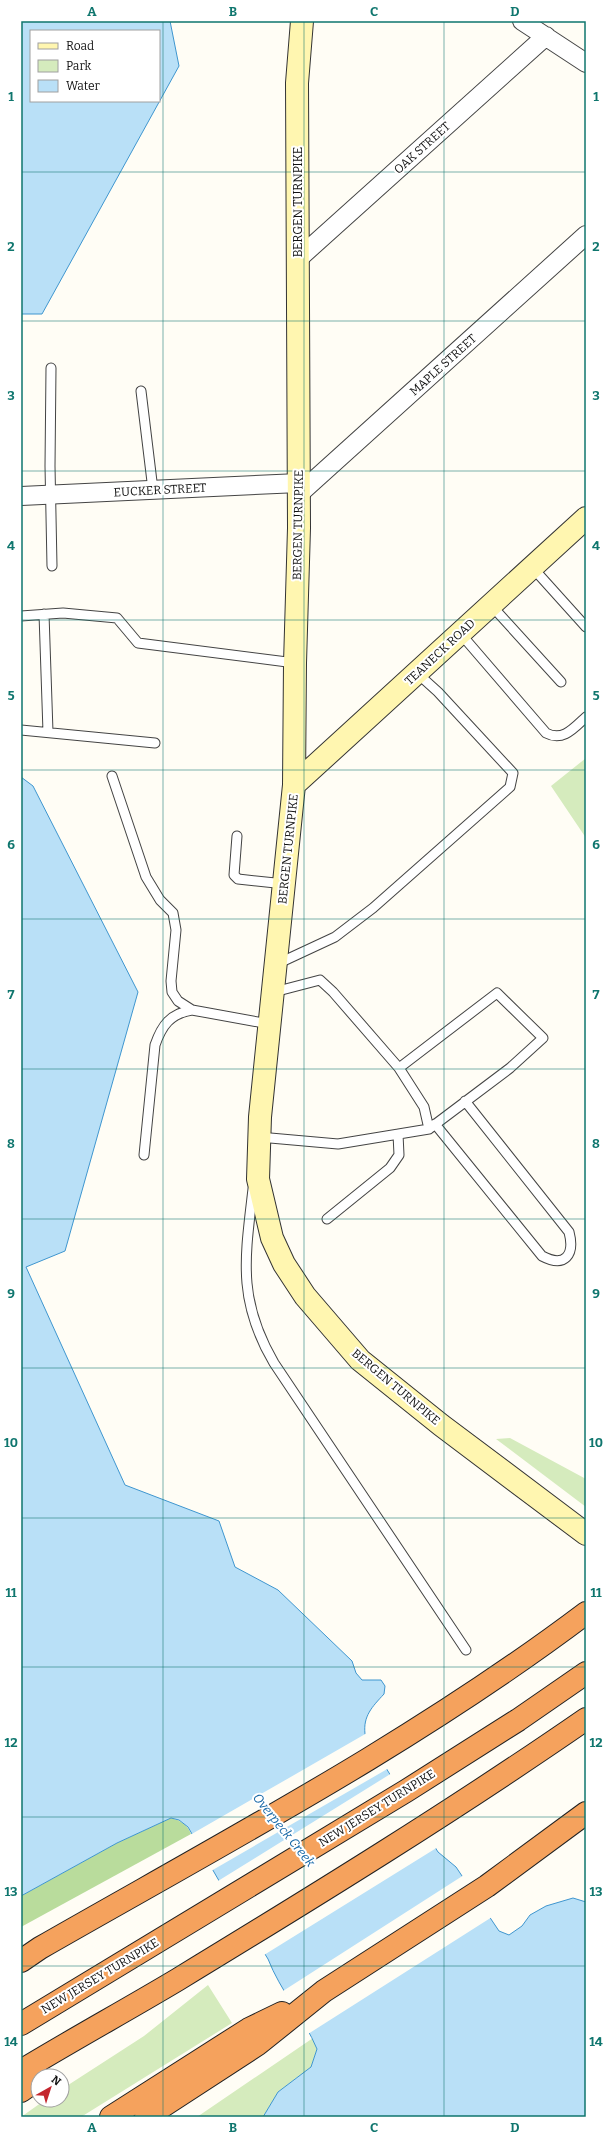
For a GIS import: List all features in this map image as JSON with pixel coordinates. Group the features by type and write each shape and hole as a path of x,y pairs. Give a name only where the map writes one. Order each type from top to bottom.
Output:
{"highway":[{"path":"21,1961 30,1952 395,1743 506,1671 586,1613"},
{"name":"NEW JERSEY TURNPIKE","path":"21,2024 406,1791 524,1716 586,1673"},
{"path":"21,2071 86,2031 175,1980 427,1824 586,1720"},
{"path":"111,2117 249,2029 288,2014 324,1991 487,1886 586,1813"},
{"path":"54,2068 91,2043 175,1980"},
{"path":"146,2117 258,2044 288,2014"},
{"path":"21,2091 30,2085"}],"main road":[{"name":"BERGEN TURNPIKE","path":"302,21 297,83 299,489 294,785 258,1143 258,1179 272,1238 284,1264 305,1296 360,1360 441,1425 586,1534"},
{"name":"TEANECK ROAD","path":"294,785 586,518"}],"street":[{"path":"522,21 586,62"},
{"name":"OAK STREET","path":"298,259 546,36"},
{"name":"MAPLE STREET","path":"299,489 586,235"},
{"name":"EUCKER STREET","path":"21,496 153,490 299,489"}],"lane":[{"path":"51,368 50,495 52,566"},
{"path":"141,391 153,490"},
{"path":"532,567 586,627"},
{"path":"491,605 561,682"},
{"path":"21,616 63,613 117,618 138,643 295,663"},
{"path":"44,614 48,732"},
{"path":"460,633 546,733 553,737 561,737 570,732 586,717"},
{"path":"277,964 340,933 373,908 510,787 513,773 438,692 417,673"},
{"path":"21,730 155,743"},
{"path":"112,776 146,877 160,900 173,913 176,930 171,981 172,992 178,1001 192,1010"},
{"path":"237,836 234,875 238,879 285,884"},
{"path":"274,992 320,980 333,992 399,1068 424,1107 432,1126 542,1256 552,1261 562,1260 569,1254 572,1245 569,1232 465,1102"},
{"path":"399,1068 497,993 544,1038 510,1068 432,1126 398,1134 338,1144 258,1143 247,1239 246,1274 250,1311 259,1336 278,1370 466,1650"},
{"path":"144,1155 155,1045 160,1031 170,1019 180,1012 192,1010 271,1024"},
{"path":"327,1219 390,1168 399,1155 398,1134"}],"green space":[{"path":"586,758 586,838 551,786"},
{"path":"510,1438 586,1479 586,1507 496,1439"},
{"path":"171,1818 183,1823 191,1834 21,1927 21,1896 117,1843"},
{"path":"208,1985 232,2023 81,2117 21,2117 34,2108 70,2108 70,2084 144,2036"},
{"path":"313,2038 317,2049 311,2067 278,2092 263,2117 197,2117"}],"water":[{"path":"21,21 170,21 179,66 160,100 160,30 30,30 30,102 159,102 42,314 21,314"},
{"name":"Overpeck Creek","path":"21,777 33,786 138,992 65,1251 26,1267 125,1485 219,1521 235,1567 278,1590 352,1661 356,1673 362,1680 381,1680 385,1686 384,1694 369,1712 365,1722 365,1734 438,1852 456,1867 499,1931 509,1935 522,1926 530,1915 546,1906 573,1898 586,1902 586,2117 263,2117 278,2092 311,2067 317,2049 306,2026 279,1982 268,1959 218,1879 188,1827 179,1820 171,1818 117,1843 21,1896"}],"pier":[{"path":"367,1733 389,1768 211,1871 190,1835"},
{"path":"392,1773 438,1847 264,1955 218,1881"},
{"path":"464,1875 492,1917 308,2034 283,1991"}]}
